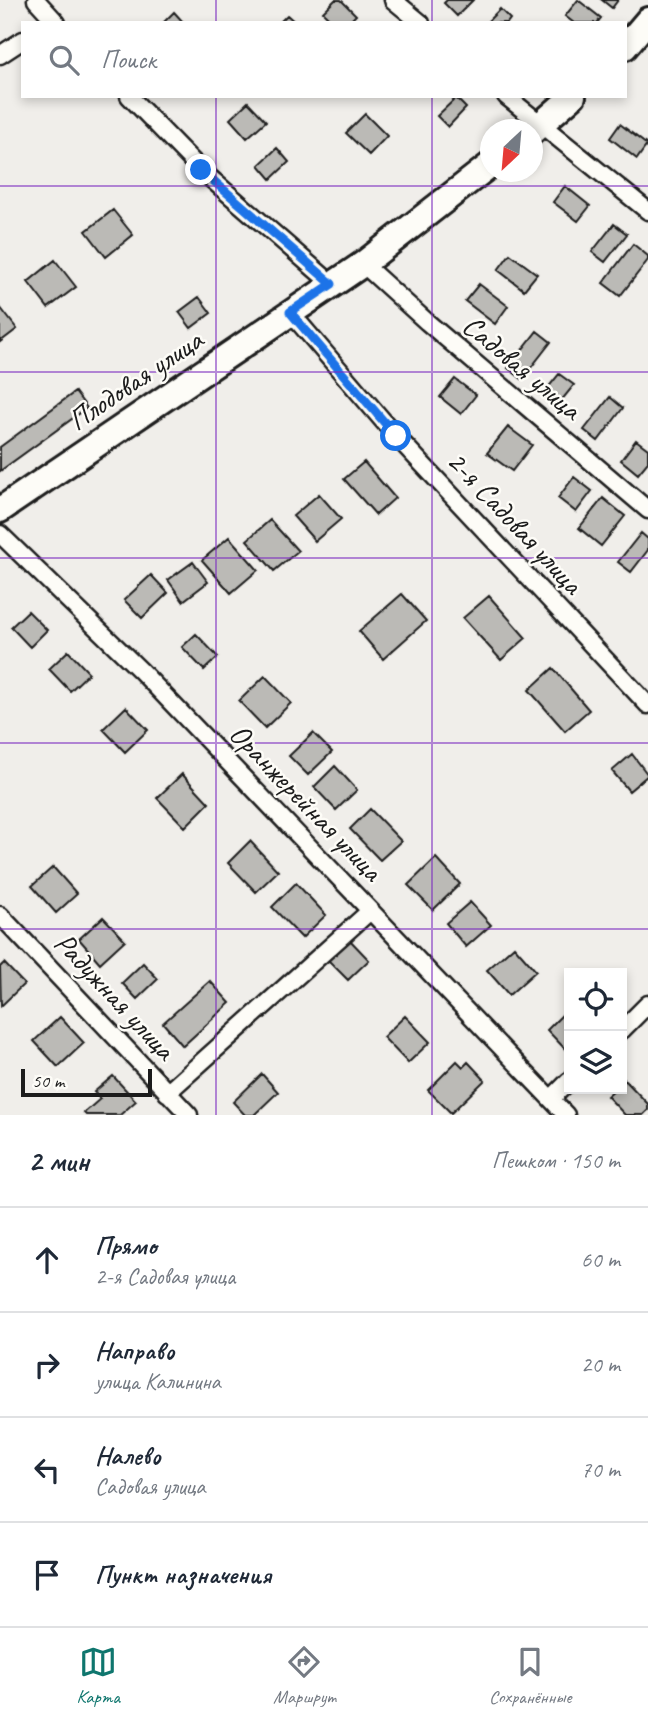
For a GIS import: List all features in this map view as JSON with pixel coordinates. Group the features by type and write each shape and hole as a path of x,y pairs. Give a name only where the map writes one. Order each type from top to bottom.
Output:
{"main road":[{"path":"627,45 648,20"},
{"path":"543,124 571,98"},
{"name":"Плодовая улица","path":"0,510 363,264 480,174"}],"street":[{"path":"36,0 52,21"},
{"path":"393,0 419,21"},
{"path":"0,55 21,41"},
{"path":"131,98 201,170 332,284"},
{"path":"508,98 528,119"},
{"path":"543,133 648,211"},
{"name":"Садовая улица","path":"363,264 648,510"},
{"name":"2-я Садовая улица","path":"297,307 396,436 648,705"},
{"name":"Оранжерейная улица","path":"0,534 141,671 566,1115"},
{"path":"167,1093 370,911"},
{"name":"Радужная улица","path":"0,915 189,1115"},
{"path":"627,1025 648,1004"},
{"path":"551,1099 564,1086"}],"building":[{"path":"335,0 341,0 356,15 350,21 332,21 323,12"},
{"path":"447,0 473,0 457,16 444,3"},
{"path":"578,0 601,18 599,21 571,21 565,16"},
{"path":"602,0 618,0 612,8"},
{"path":"500,9 510,19 508,21 488,21"},
{"path":"174,12 182,21 165,21"},
{"path":"287,15 294,21 281,21"},
{"path":"456,98 466,108 448,127 437,116"},
{"path":"248,102 266,121 247,138 230,119"},
{"path":"365,114 387,136 369,155 346,133"},
{"path":"620,124 647,145 637,159 610,138"},
{"path":"277,148 289,162 271,179 259,165"},
{"path":"565,186 590,206 578,221 553,202"},
{"path":"113,210 133,235 106,257 86,231"},
{"path":"614,224 627,234 605,262 592,252"},
{"path":"633,244 648,256 648,260 620,296 603,283"},
{"path":"510,254 537,274 524,290 498,270"},
{"path":"55,260 76,287 48,308 28,282"},
{"path":"479,284 508,306 495,324 465,301"},
{"path":"199,297 211,313 191,328 179,312"},
{"path":"0,307 17,329 0,342"},
{"path":"537,331 551,342 522,379 508,368"},
{"path":"559,374 574,385 557,406 542,395"},
{"path":"455,379 476,395 461,414 440,397"},
{"path":"75,392 87,408 0,471 0,447"},
{"path":"610,397 623,408 598,441 584,430"},
{"path":"508,427 532,445 512,471 487,453"},
{"path":"636,440 648,449 648,462 638,474 621,460"},
{"path":"364,462 395,498 376,515 344,479"},
{"path":"574,477 592,491 576,512 558,498"},
{"path":"319,494 341,519 315,541 293,516"},
{"path":"603,498 625,516 601,546 579,528"},
{"path":"270,520 298,551 274,571 247,540"},
{"path":"641,533 648,539 648,550 631,572 618,562"},
{"path":"229,537 258,570 231,593 202,560"},
{"path":"193,562 208,582 183,601 168,580"},
{"path":"151,575 168,593 142,618 124,600"},
{"path":"402,594 426,621 383,659 359,631"},
{"path":"489,596 526,638 501,660 463,618"},
{"path":"28,611 47,630 30,647 11,627"},
{"path":"196,634 218,657 204,670 182,647"},
{"path":"68,651 89,673 70,691 49,669"},
{"path":"553,668 589,710 565,731 529,690"},
{"path":"265,676 291,703 265,728 239,701"},
{"path":"126,707 148,730 125,752 103,729"},
{"path":"313,733 332,752 308,775 289,756"},
{"path":"632,754 648,775 629,791 612,771"},
{"path":"335,766 357,790 336,810 314,787"},
{"path":"182,774 209,803 185,827 157,798"},
{"path":"370,809 401,841 380,860 350,829"},
{"path":"250,841 278,871 256,892 228,863"},
{"path":"436,858 460,884 433,910 408,885"},
{"path":"53,867 77,894 56,913 32,886"},
{"path":"296,883 326,915 302,938 272,907"},
{"path":"470,902 491,925 466,947 446,923"},
{"path":"103,917 125,940 100,963 79,939"},
{"path":"348,938 369,960 348,980 327,959"},
{"path":"514,946 536,971 509,995 487,970"},
{"path":"4,963 24,984 1,1006 0,967"},
{"path":"143,963 158,979 137,999 122,983"},
{"path":"210,981 230,1003 183,1046 163,1023"},
{"path":"564,1013 564,1048 547,1030"},
{"path":"405,1016 430,1042 408,1063 383,1037"},
{"path":"60,1017 84,1043 58,1067 34,1041"},
{"path":"457,1061 463,1067 468,1062 485,1080 451,1113 428,1090"},
{"path":"262,1074 278,1092 254,1115 245,1115 233,1102"},
{"path":"113,1076 136,1101 120,1115 86,1115 84,1113 100,1099 94,1092"},
{"path":"627,1082 648,1104 648,1110 643,1115 625,1115 607,1096 627,1094"}],"route":[{"path":"201,170 332,284 290,312 396,436"}]}
